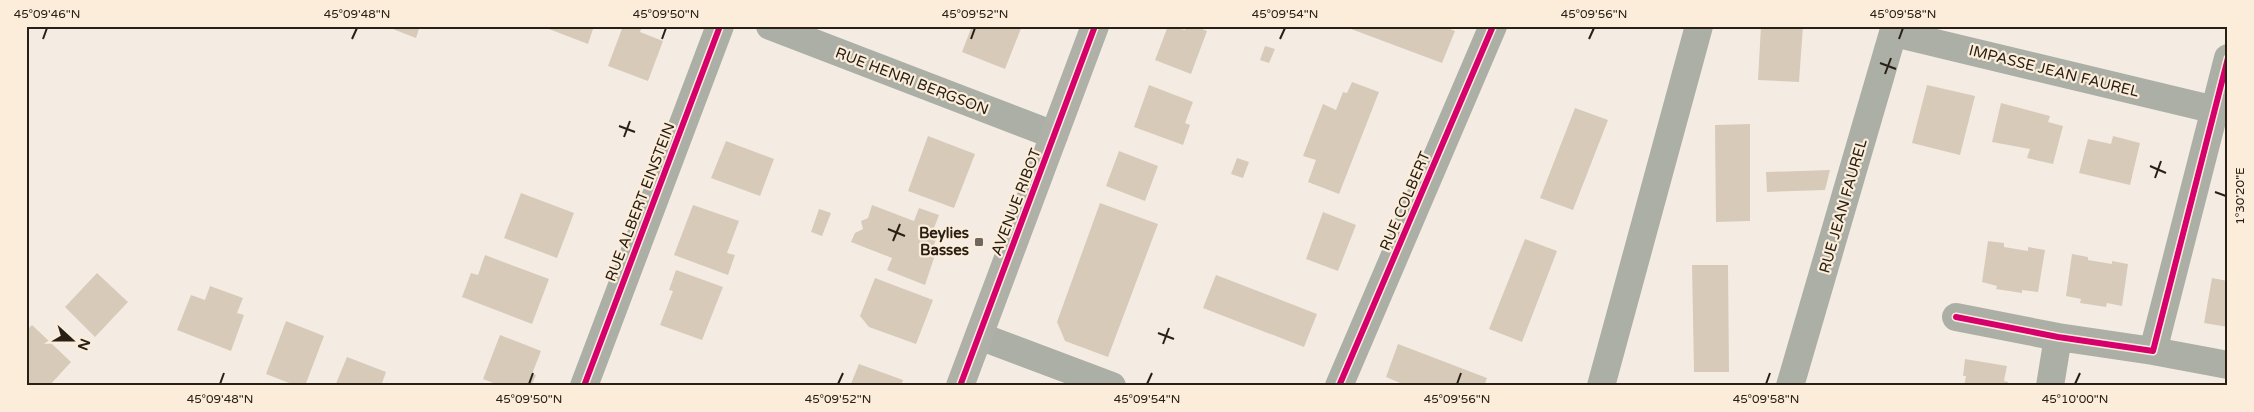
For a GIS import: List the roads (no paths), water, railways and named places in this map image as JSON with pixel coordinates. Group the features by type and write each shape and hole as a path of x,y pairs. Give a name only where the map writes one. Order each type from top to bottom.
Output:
{"main road":[{"name":"AVENUE RIBOT","path":"960,386 1095,26"}],"street":[{"name":"RUE ALBERT EINSTEIN","path":"584,386 720,26"},
{"name":"RUE HENRI BERGSON","path":"770,26 1054,135"},
{"name":"RUE COLBERT","path":"1339,386 1493,26"},
{"path":"1600,386 1699,26"},
{"name":"IMPASSE JEAN FAUREL","path":"1895,29 2220,112"},
{"name":"RUE JEAN FAUREL","path":"1790,386 1895,29"},
{"path":"2153,351 2220,112 2228,58"},
{"path":"1956,317 2058,337 2153,351 2228,365"},
{"path":"979,336 1112,386"},
{"path":"2050,386 2058,337"}],"place":[{"name":"Beylies Basses","path":"979,242"}]}
